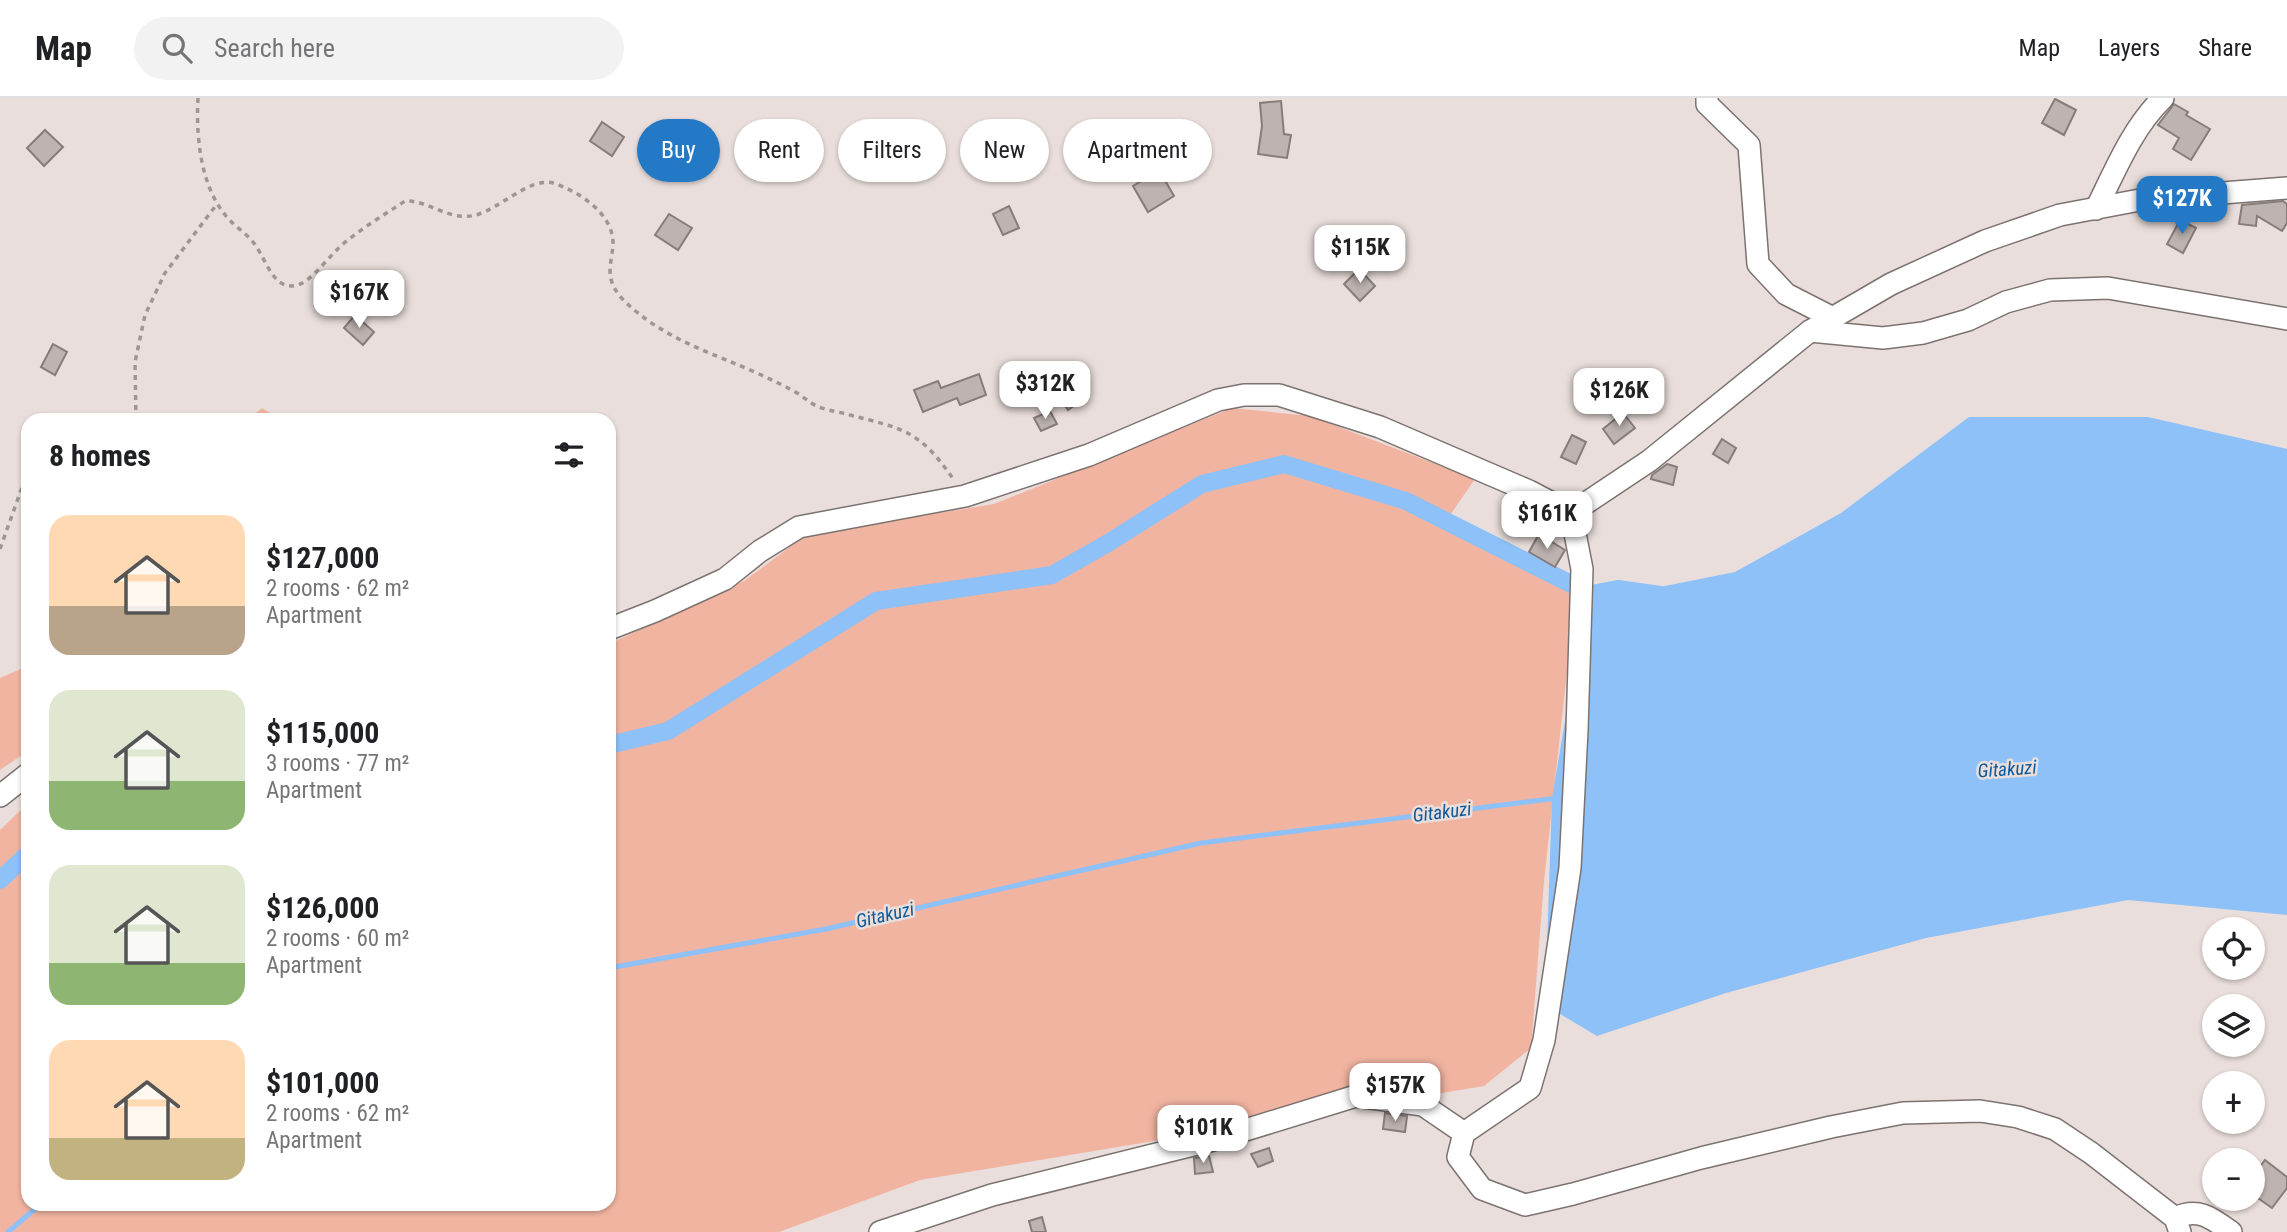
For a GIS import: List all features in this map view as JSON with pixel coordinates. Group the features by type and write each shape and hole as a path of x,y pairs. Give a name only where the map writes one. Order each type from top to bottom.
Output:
{"street":[{"path":"1707,98 1707,104 1749,145 1758,264 1786,294 1833,318"},
{"path":"2096,209 2123,156 2151,110 2163,98"},
{"path":"1571,513 1648,461 1810,331 1891,284 1985,241 2060,215 2145,199 2287,188"},
{"path":"1810,331 1883,338 1923,333 1968,320 2006,302 2050,290 2108,288 2287,319"},
{"path":"616,626 725,579 760,551 799,527 965,496 1089,455 1218,400 1244,395 1279,395 1380,427 1529,491 1571,513"},
{"path":"1571,513 1582,575 1570,868 1544,1040 1530,1088 1464,1133 1458,1157 1482,1189 1524,1205 1831,1127 1903,1113 1980,1111 2018,1117 2055,1129 2091,1153 2178,1225 2186,1213 2198,1213 2215,1220 2231,1232"},
{"path":"0,796 21,780"},
{"path":"880,1232 992,1195 1213,1140 1356,1096 1423,1105 1464,1133"}],"path":[{"path":"198,98 198,140 207,178 218,203 225,215 249,236 272,276 282,284 302,284 341,245 405,201 416,201 439,212 475,216 527,188 543,182 553,183 593,203 600,210 613,238 610,278 615,289 624,301 660,330 676,340 760,375 821,408 892,427 917,437 936,455 965,496"},
{"path":"136,413 135,362 145,315 165,273 218,203"},
{"path":"0,549 21,490"}],"shaded area":[{"path":"262,408 270,413 256,413"},
{"path":"1232,408 1310,416 1475,479 1448,518 1558,573 1576,590 1544,881 1531,1048 1484,1086 920,1180 779,1232 0,1232 0,830 21,810 21,1211 616,1211 616,641 744,581 806,535 994,504"},
{"path":"21,669 21,756 0,770 0,678"}],"water":[{"path":"1969,417 2148,417 2287,449 2287,915 2128,900 1926,938 1726,993 1597,1036 1545,1005 1552,798 1585,602 1735,572 1841,513"}],"building":[{"path":"2055,99 2076,110 2064,135 2042,123"},
{"path":"1281,101 1284,134 1291,135 1287,158 1258,154 1262,126 1260,103"},
{"path":"2174,104 2188,112 2186,115 2210,129 2191,160 2173,149 2179,138 2158,125"},
{"path":"602,122 624,137 612,156 590,141"},
{"path":"45,130 63,147 44,166 27,148"},
{"path":"1140,182 1166,182 1174,196 1148,212 1133,186"},
{"path":"2283,201 2287,204 2287,223 2282,231 2257,216 2256,226 2239,224 2242,205"},
{"path":"1009,206 1019,228 1003,235 993,214"},
{"path":"669,214 692,228 678,250 655,235"},
{"path":"2180,220 2196,228 2183,253 2167,244"},
{"path":"1359,269 1375,286 1360,301 1344,284"},
{"path":"355,315 374,332 363,345 344,328"},
{"path":"53,344 67,352 55,375 41,367"},
{"path":"979,374 986,395 960,405 957,398 923,412 914,390 938,381 941,388"},
{"path":"1078,382 1087,396 1068,410 1059,396"},
{"path":"1050,411 1057,424 1041,431 1034,418"},
{"path":"1623,413 1635,428 1614,444 1603,429"},
{"path":"1572,435 1586,442 1576,464 1561,457"},
{"path":"1722,439 1736,448 1728,463 1713,454"},
{"path":"1667,464 1677,467 1673,485 1651,479 1652,475"},
{"path":"1539,534 1565,550 1555,567 1529,552"},
{"path":"1385,1113 1407,1116 1405,1132 1383,1129"},
{"path":"1269,1148 1273,1161 1258,1167 1251,1154"},
{"path":"1209,1156 1213,1172 1195,1174 1194,1158"},
{"path":"2265,1160 2287,1177 2287,1188 2272,1208 2265,1203"},
{"path":"1042,1217 1046,1232 1032,1232 1029,1221"}],"waterway":[{"path":"616,743 668,731 876,601 1052,575 1202,484 1284,464 1406,501 1591,594 1618,589 1660,595"},
{"name":"Gitakuzi","path":"616,967 826,929 1201,843 1558,798"},
{"path":"0,880 21,860"},
{"name":"Gitakuzi","path":"8,1232 33,1211"}]}
